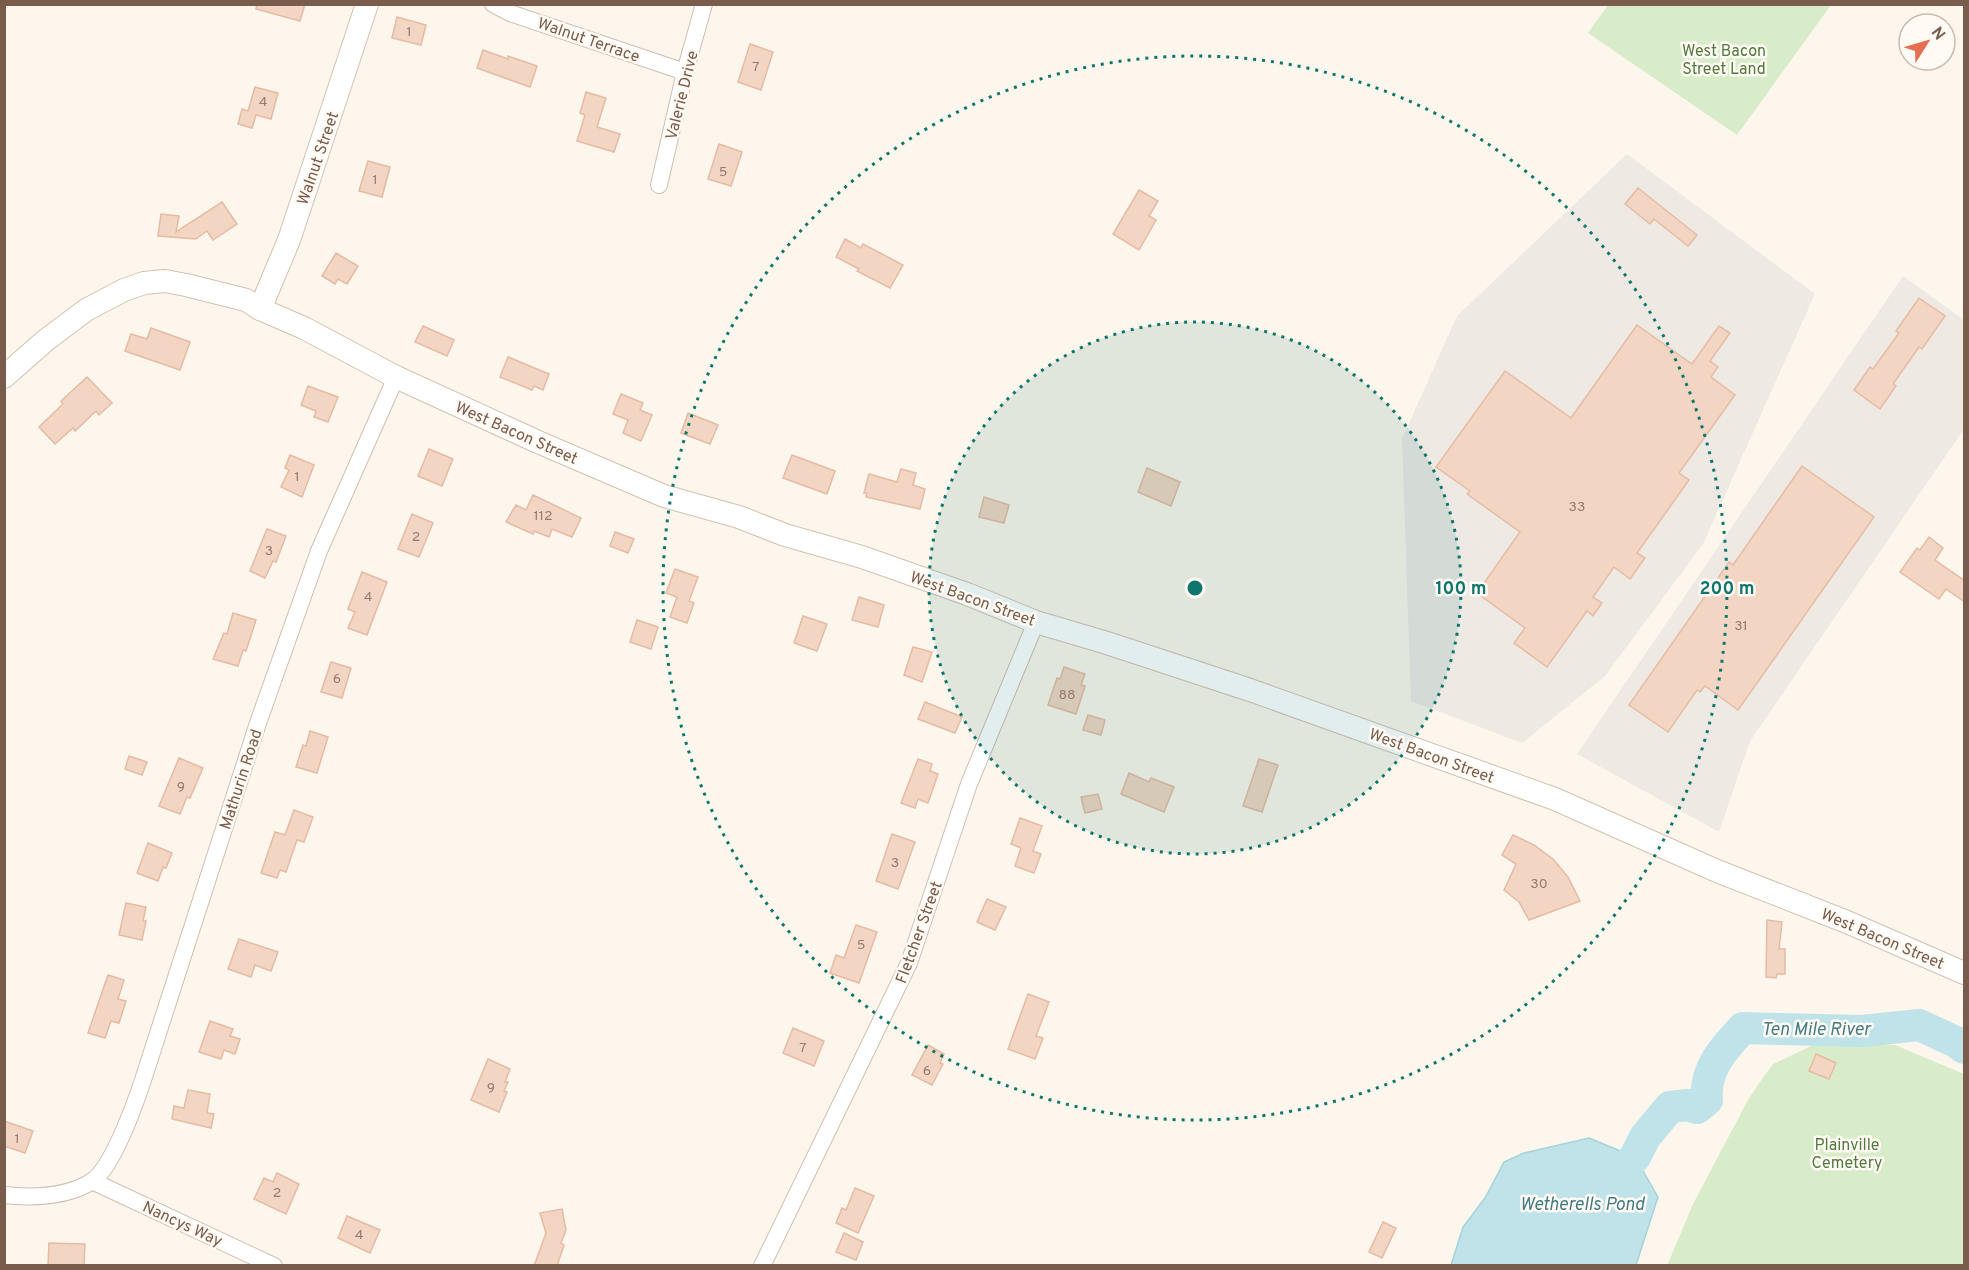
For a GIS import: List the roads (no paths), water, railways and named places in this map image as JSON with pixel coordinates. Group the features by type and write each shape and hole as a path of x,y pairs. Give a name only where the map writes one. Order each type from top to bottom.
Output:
{"street":[{"name":"Walnut Street","path":"260,309 289,240 368,4"},
{"name":"Walnut Terrace","path":"493,4 510,13 685,72"},
{"name":"Valerie Drive","path":"659,185 685,72 704,4"},
{"name":"West Bacon Street","path":"4,377 46,340 87,310 124,290 144,283 165,281 246,300 396,377 664,496 739,517 785,534 862,557 967,594 1036,622 1250,690 1555,800 1717,871 1847,922 1965,973"},
{"name":"Mathurin Road","path":"92,1182 108,1162 134,1106 255,734 319,551 396,377"},
{"name":"Fletcher Street","path":"762,1266 909,963 969,784 1036,622"},
{"path":"4,1195 27,1198 47,1196 92,1182"},
{"name":"Nancys Way","path":"92,1182 274,1266"}],"water":[{"name":"Wetherells Pond","path":"1589,1138 1635,1157 1658,1197 1636,1265 1451,1265 1463,1227 1485,1198 1504,1162 1524,1153"}],"waterway":[{"name":"Ten Mile River","path":"1606,1187 1635,1157 1645,1137 1670,1107 1688,1105 1697,1108 1707,1100 1709,1079 1716,1061 1743,1028 1862,1031 1919,1025 1964,1048"}],"park label":[{"name":"West Bacon Street Land","path":"1724,59"},
{"name":"Plainville Cemetery","path":"1847,1153"}]}
